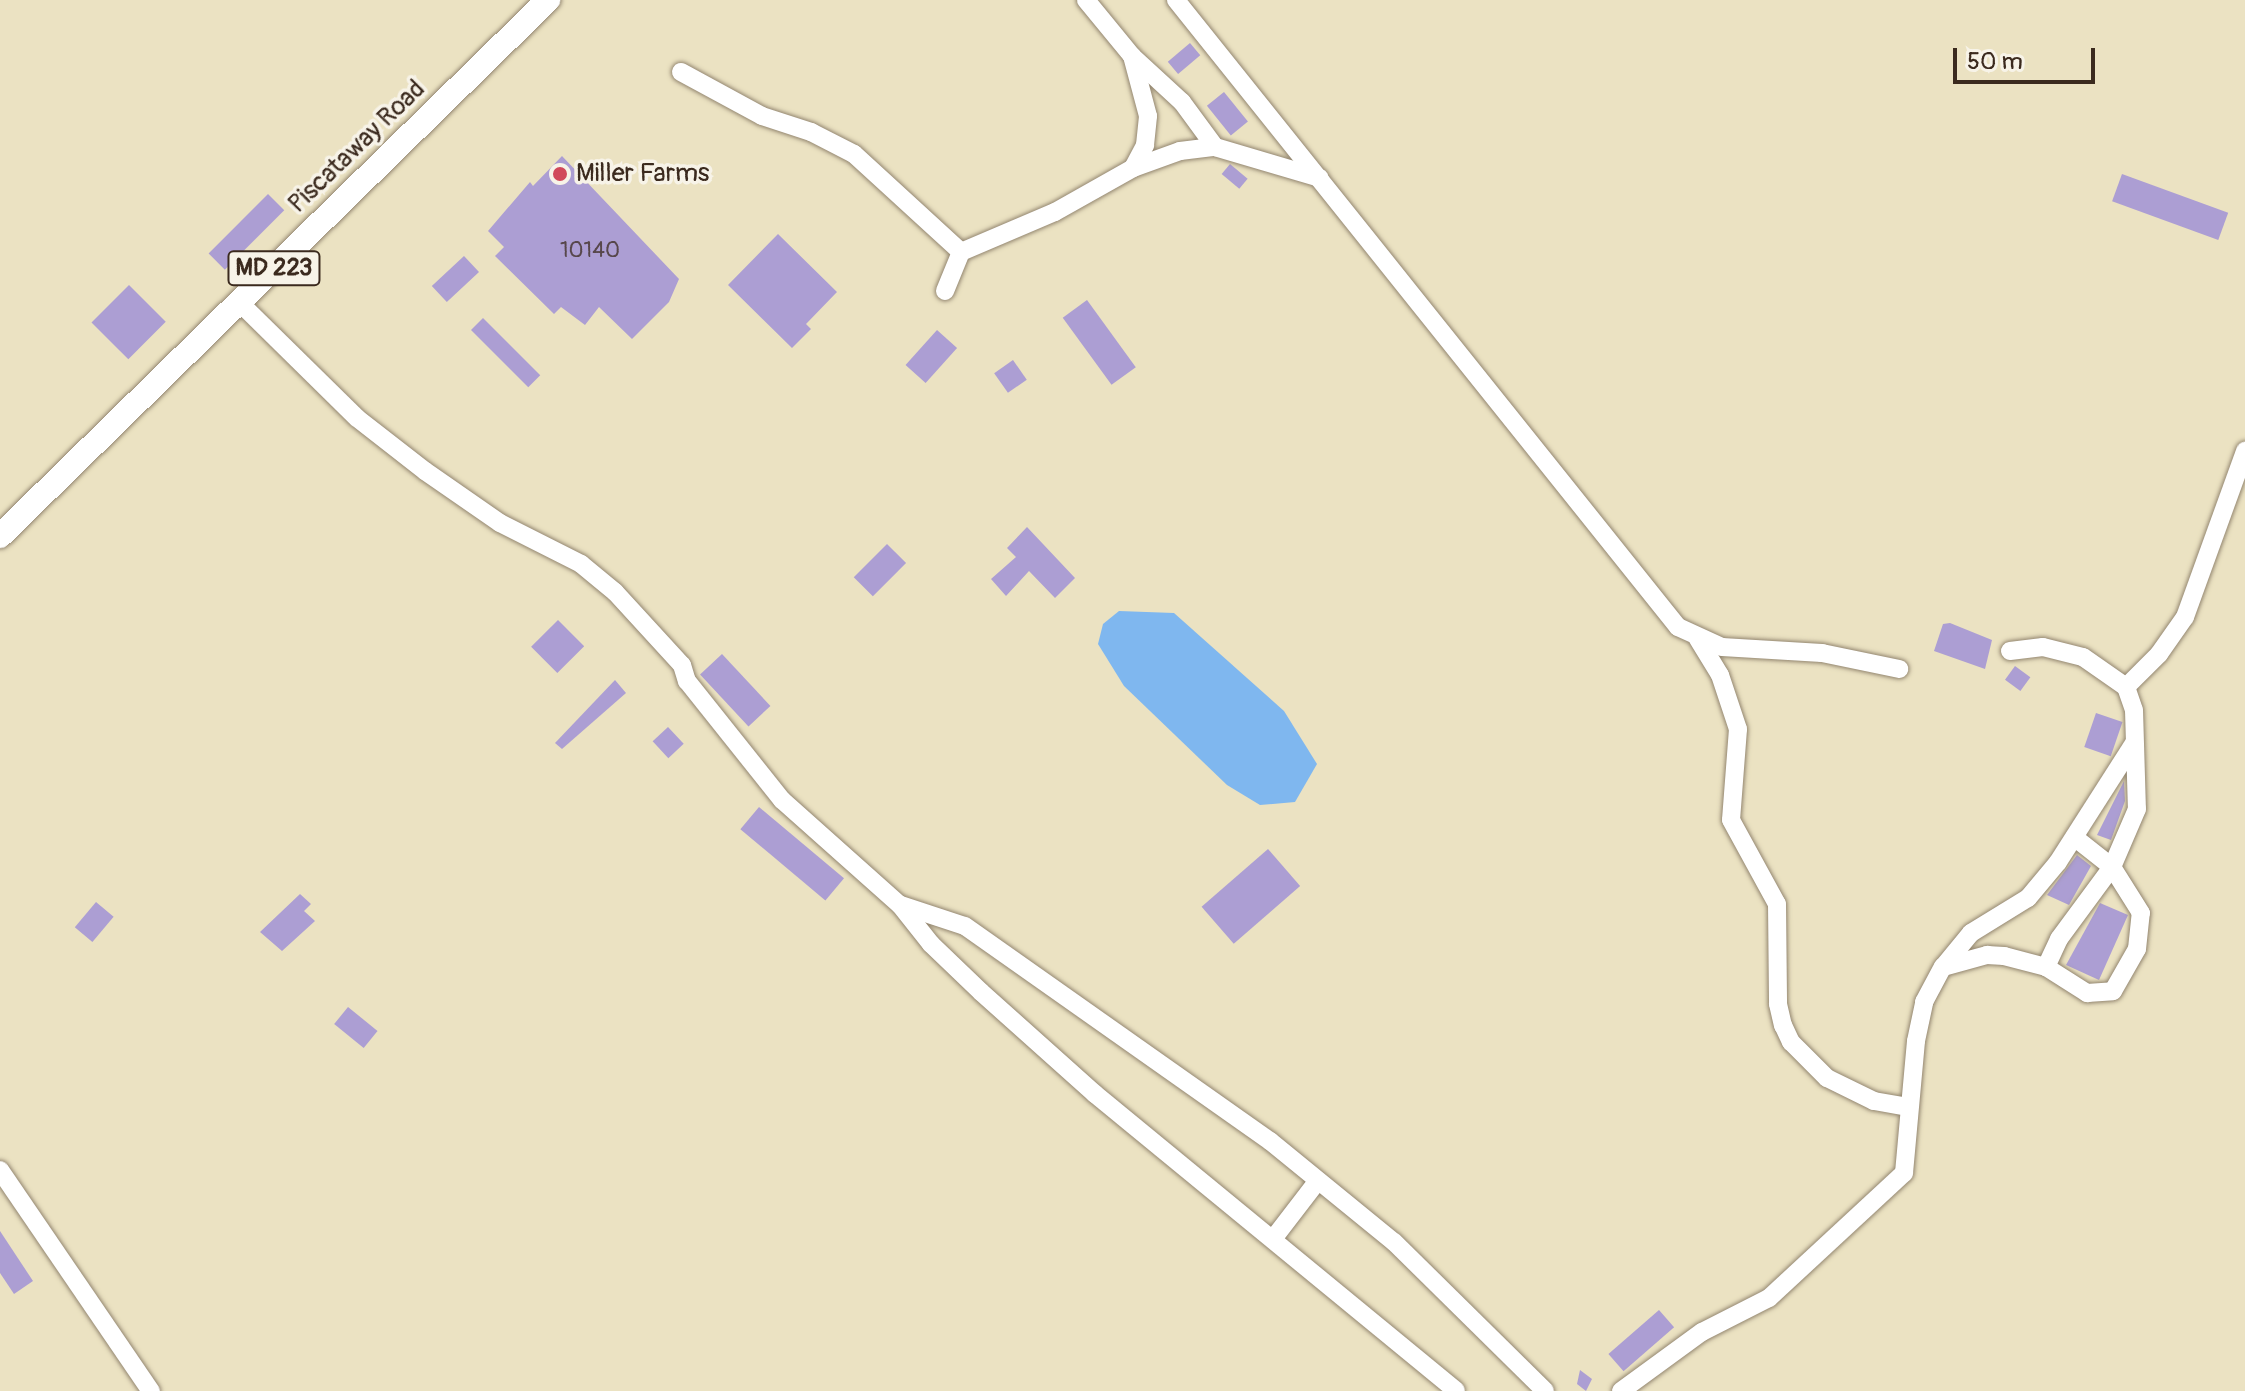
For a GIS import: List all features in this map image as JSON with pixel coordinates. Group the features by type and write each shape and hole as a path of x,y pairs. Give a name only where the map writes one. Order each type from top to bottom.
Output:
{"main road":[{"name":"Piscataway Road","path":"0,536 548,0"}],"street":[{"path":"1086,0 1132,56 1182,102 1215,147"},
{"path":"1176,0 1678,627 1698,639 1722,647 1822,653 1899,669"},
{"path":"1132,56 1148,116 1145,145 1133,168"},
{"path":"681,72 762,116 811,132 854,154 961,252"},
{"path":"945,291 961,252 1055,212 1133,168 1180,151 1215,147 1320,178"},
{"path":"239,302 357,418 414,462 500,523 581,564 615,592 682,665 687,681 782,800 900,905 931,944 981,992 1456,1391"},
{"path":"2126,687 2159,654 2185,617 2245,451"},
{"path":"1698,639 1720,675 1738,729 1731,820 1777,904 1778,1004 1783,1025 1791,1042 1827,1078 1874,1101 1907,1107"},
{"path":"2010,651 2043,647 2083,657 2126,687 2134,710 2137,809 2112,867 2059,939 2046,967"},
{"path":"1621,1391 1702,1332 1769,1298 1904,1173 1907,1107 1924,1002 1943,967 1971,933 2028,898 2074,837 2134,743"},
{"path":"1943,967 1987,955 2046,967 2070,986 2099,995 2113,991 2129,968 2137,949 2141,913 2112,867 2074,837"},
{"path":"900,905 965,926 1192,1083 1394,1242 1502,1343 1545,1391"},
{"path":"0,1170 151,1391"},
{"path":"1273,1239 1316,1183"}],"water":[{"path":"1119,611 1174,613 1284,711 1317,764 1295,802 1260,805 1227,785 1124,686 1098,644 1103,624"}],"building":[{"path":"1190,43 1200,55 1178,74 1168,62"},
{"path":"1224,92 1248,122 1231,135 1207,106"},
{"path":"562,156 679,279 669,302 632,339 599,307 585,325 561,307 554,314 495,256 504,247 488,231 530,182 533,186"},
{"path":"1230,164 1248,179 1239,189 1222,174"},
{"path":"2122,174 2228,213 2218,240 2112,201"},
{"path":"268,194 284,210 225,270 209,253"},
{"path":"778,234 837,292 806,324 811,329 792,348 728,285"},
{"path":"464,256 479,272 447,302 432,286"},
{"path":"129,285 166,322 128,359 92,322"},
{"path":"1087,300 1136,367 1112,385 1063,318"},
{"path":"483,318 540,375 528,387 471,330"},
{"path":"937,330 957,348 926,383 906,365"},
{"path":"1013,360 1027,380 1008,393 994,373"},
{"path":"1027,527 1075,578 1055,598 1029,571 1006,596 991,579 1016,557 1007,548"},
{"path":"887,544 906,563 873,596 854,577"},
{"path":"558,620 584,646 557,673 531,647"},
{"path":"1950,623 1992,640 1985,669 1934,651 1943,624"},
{"path":"722,654 770,706 748,726 700,674"},
{"path":"2015,666 2030,677 2020,691 2005,680"},
{"path":"615,680 626,693 562,749 555,743"},
{"path":"2096,713 2122,722 2111,756 2084,747"},
{"path":"668,727 684,744 668,758 653,741"},
{"path":"2124,781 2125,801 2111,840 2097,835"},
{"path":"759,807 844,878 825,901 740,829"},
{"path":"1268,849 1300,886 1234,944 1202,907"},
{"path":"2077,855 2091,866 2069,905 2047,895"},
{"path":"300,894 311,904 304,911 315,921 282,951 260,932"},
{"path":"96,902 114,917 92,942 75,927"},
{"path":"2100,903 2128,915 2099,980 2066,965"},
{"path":"348,1007 378,1031 364,1048 334,1024"},
{"path":"0,1231 33,1281 14,1294 0,1273"},
{"path":"1659,1310 1674,1327 1624,1371 1608,1354"},
{"path":"1580,1370 1592,1379 1586,1391 1577,1384"}],"place":[{"name":"Miller Farms","path":"560,174"}]}
